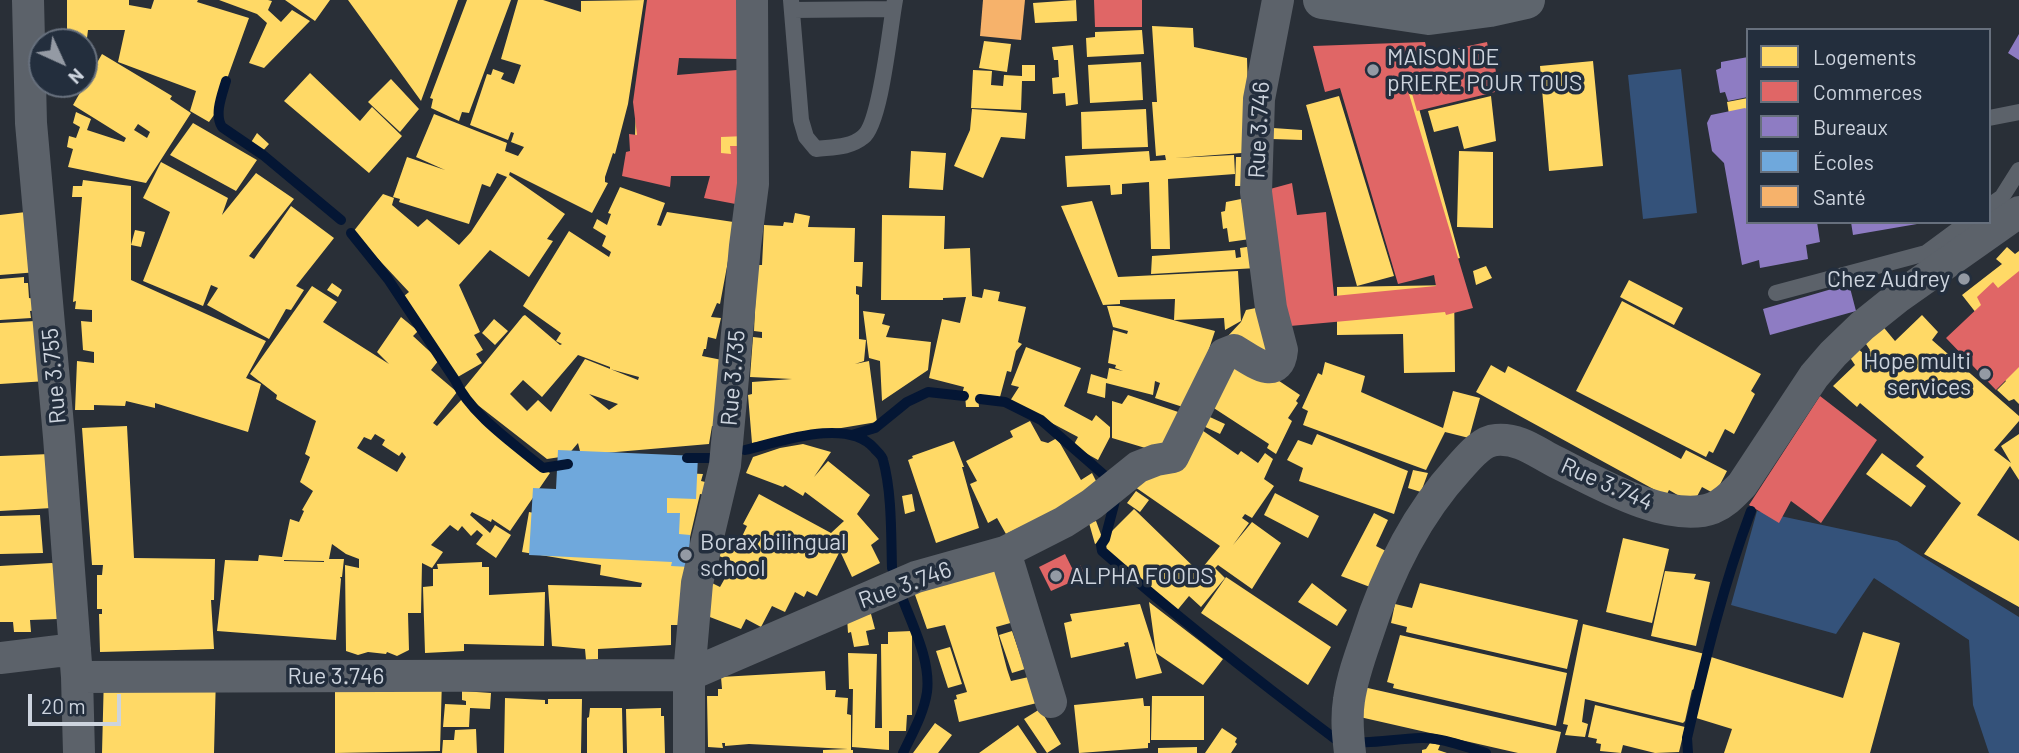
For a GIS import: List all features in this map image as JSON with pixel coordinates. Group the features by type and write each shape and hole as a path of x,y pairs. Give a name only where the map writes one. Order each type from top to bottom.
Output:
{"main road":[{"path":"1322,0 1429,16 1502,3"}],"street":[{"name":"Rue 3.755","path":"28,0 31,123 60,437 76,663 79,753"},
{"name":"Rue 3.735","path":"690,753 689,675 697,583 725,465 753,184 752,0"},
{"name":"Rue 3.746","path":"0,658 76,663 689,675 916,577 1005,552 1065,522 1138,467 1173,457 1224,354 1234,350 1272,368 1277,366 1281,358 1282,350 1271,308 1256,192 1259,99 1278,0"},
{"name":"Rue 3.744","path":"1349,741 1348,702 1354,674 1381,593 1411,532 1444,485 1475,450 1493,439 1516,440 1554,461 1656,508 1692,513 1713,508 1728,499 1742,485 1814,376 1852,335 1898,298 2019,212"},
{"path":"1005,552 1051,702"}],"lane":[{"path":"894,4 875,118 866,136 852,145 816,149 806,137 801,120 792,5 894,4"},
{"path":"1991,118 2019,112"},
{"path":"1991,205 2002,197 2019,170"},
{"path":"1776,293 1926,253 1965,224"}],"shaded area":[{"path":"1681,69 1697,213 1643,219 1628,75"},
{"path":"1757,511 1897,541 2019,617 2019,753 1989,753 1973,705 1969,640 1874,578 1836,634 1731,605"}],"building: Logements":[{"path":"67,0 129,0 129,5 151,9 154,0 198,0 197,2 249,18 214,115 209,122 190,111 196,91 118,62 125,30 67,28"},
{"path":"219,0 268,0 272,1 268,10 281,22 292,10 310,21 264,68 249,63 267,23 257,14"},
{"path":"285,0 330,0 315,21"},
{"path":"348,0 458,0 421,101"},
{"path":"467,0 511,0 469,113 462,112 459,121 431,108 433,99 430,98"},
{"path":"518,0 543,0 581,12 581,1 644,0 628,104 615,154 613,153 605,177 605,182 608,183 592,213 510,172 509,175 565,214 547,239 553,241 529,277 490,250 459,285 480,332 474,335 483,350 476,354 482,363 456,378 404,296 409,292 353,232 383,194 394,198 392,205 418,227 427,219 459,245 471,232 507,177 497,173 490,187 482,184 469,224 399,202 400,199 393,197 407,157 445,170 416,157 434,114 507,143 505,151 518,156 524,147 511,142 514,133 511,132 508,140 470,125 487,74 491,75 493,69 504,73 501,79 514,84 521,65 501,59"},
{"path":"1076,0 1077,21 1035,23 1033,3"},
{"path":"1152,26 1193,28 1194,47 1247,58 1248,96 1242,153 1175,158 1234,155 1235,174 1168,179 1170,249 1151,249 1149,182 1122,184 1122,194 1111,195 1110,185 1067,187 1065,156 1149,151 1150,161 1166,160 1165,155 1156,156 1152,102 1157,102"},
{"path":"1142,30 1144,54 1087,57 1086,38 1095,37 1095,32"},
{"path":"984,41 1011,44 1007,72 979,68"},
{"path":"1073,45 1078,104 1066,106 1065,93 1053,94 1052,78 1059,77 1058,60 1054,60 1052,47"},
{"path":"102,54 172,96 170,99 191,113 146,183 68,167 73,149 67,147 69,136 76,138 80,127 73,123 76,112 91,119 87,130 124,142 126,138 73,105 77,98 98,98 98,61","holes":["138,124 150,132 147,138 134,130"]},
{"path":"1593,61 1603,166 1549,171 1540,66"},
{"path":"1141,62 1143,100 1090,103 1088,65"},
{"path":"1022,65 1035,65 1035,81 1022,81 1021,110 971,108 973,70 992,71 991,85 1003,86 1004,75 1022,76"},
{"path":"310,73 360,121 372,107 402,136 369,173 284,101"},
{"path":"391,79 419,109 400,132 368,102"},
{"path":"1412,83 1460,258 1405,273 1357,99"},
{"path":"1339,96 1394,276 1357,286 1306,105"},
{"path":"1491,96 1496,141 1464,149 1458,126 1434,132 1428,111"},
{"path":"1746,98 1744,205 1727,102"},
{"path":"636,104 747,104 746,181 724,180 724,169 634,169"},
{"path":"972,109 1027,113 1025,139 1001,137 983,178 954,166 970,130"},
{"path":"1146,109 1148,147 1082,149 1081,112"},
{"path":"193,123 257,160 236,191 170,155"},
{"path":"1273,128 1302,130 1302,140 1272,139"},
{"path":"257,133 269,144 261,153 250,144"},
{"path":"911,151 946,153 943,190 909,188"},
{"path":"1459,151 1493,152 1493,228 1457,227"},
{"path":"1236,157 1250,157 1249,186 1235,186"},
{"path":"161,162 228,198 222,215 256,173 294,199 249,256 254,259 291,206 334,238 296,286 304,290 291,310 286,309 269,339 207,305 218,288 211,285 203,306 143,281 170,212 143,198"},
{"path":"83,180 131,186 131,280 266,341 246,378 261,384 248,432 155,403 155,408 126,401 125,406 94,405 94,410 75,410 77,361 94,363 94,352 83,350 81,321 92,322 92,310 75,309 76,301 73,302 82,197 72,197 73,186 82,186"},
{"path":"620,187 665,203 657,225 661,226 667,212 740,223 738,262 728,261 720,304 717,303 711,317 721,318 716,339 708,337 702,356 722,360 721,428 712,426 709,444 581,455 578,443 567,456 547,459 461,392 525,315 560,345 562,344 556,341 561,333 523,306 569,231 609,257 611,252 602,246 606,236 593,228 597,219 607,225 611,214 608,213","holes":["578,355 610,369 585,359 551,412 538,400 527,411 510,394 523,380 542,397","611,369 639,377 638,380","589,394 618,404 609,410"]},
{"path":"1241,199 1250,239 1229,242 1227,228 1223,229 1221,212 1225,211 1226,202"},
{"path":"1092,201 1118,277 1238,271 1241,321 1225,330 1224,318 1174,320 1175,299 1120,300 1120,304 1103,305 1061,206"},
{"path":"26,212 38,272 0,275 0,215"},
{"path":"795,213 810,216 808,227 855,228 854,262 863,262 862,287 856,286 856,294 859,295 859,339 866,340 864,361 855,364 869,361 877,422 752,443 748,395 752,394 752,382 792,379 750,377 753,337 762,338 762,332 754,331 757,265 762,265 764,225 783,226 784,222 793,223"},
{"path":"882,215 945,216 944,249 970,248 972,296 982,298 984,289 1000,292 998,301 1026,307 1018,342 1022,344 1016,351 1011,372 1007,371 1000,397 978,397 979,407 966,407 965,395 962,394 964,387 929,378 942,319 960,323 966,297 943,300 881,300"},
{"path":"135,230 145,232 141,247 131,245"},
{"path":"1253,246 1257,268 1151,274 1152,256 1235,250 1236,258 1241,257 1240,248"},
{"path":"2007,247 2015,254 2019,251 2019,333 2002,346 1962,295 2002,264 1996,259"},
{"path":"1486,266 1492,278 1476,285 1473,271"},
{"path":"24,277 24,283 28,283 29,298 36,299 37,310 30,311 31,318 0,320 0,279"},
{"path":"1629,280 1683,308 1674,325 1620,297"},
{"path":"332,283 342,290 338,297 327,290"},
{"path":"1454,285 1455,372 1404,373 1403,334 1337,335 1337,287"},
{"path":"312,286 337,302 323,322 389,364 377,352 401,317 418,331 413,336 439,360 431,370 457,392 433,423 437,426 462,399 514,449 550,473 510,531 492,519 491,522 472,512 470,515 490,533 495,525 511,535 496,558 476,544 483,535 477,530 471,536 462,526 458,531 450,525 431,545 443,552 432,568 422,563 421,613 408,613 409,650 397,656 387,652 358,655 346,651 345,565 359,568 359,559 332,544 329,559 344,559 340,577 336,640 217,631 225,560 258,561 259,555 282,557 290,519 299,522 304,511 302,510 313,491 300,482 310,457 305,454 316,421 276,399 277,395 250,374","holes":["375,434 385,440 382,445 399,456 402,452 406,457 397,472 357,448 364,437 371,440","284,561 324,561 324,562"]},
{"path":"1622,301 1761,374 1751,391 1755,394 1734,434 1725,429 1713,453 1709,451 1706,457 1576,391"},
{"path":"1107,306 1120,306 1215,331 1189,409 1155,398 1160,383 1155,381 1153,395 1106,383 1105,398 1087,393 1091,374 1107,379 1109,368 1123,371 1108,363 1113,330 1127,334 1128,331 1113,327"},
{"path":"1266,306 1266,360 1227,337 1241,322 1246,310"},
{"path":"863,311 885,314 882,324 890,326 886,337 931,342 928,370 882,401 880,361 869,358"},
{"path":"1922,315 1938,332 1932,340 2019,416 2019,421 1994,450 2011,463 2001,446 2019,434 2019,480 2010,466 1977,515 2019,541 2019,607 1924,554 1961,503 1916,466 1924,457 1860,403 1857,407 1833,386 1855,365 1849,356 1856,347 1865,355 1870,350 1864,341 1880,323 1895,341"},
{"path":"494,319 508,331 495,345 482,333"},
{"path":"35,321 47,381 0,384 0,323"},
{"path":"1026,347 1081,368 1064,406 1092,421 1096,415 1110,427 1110,437 1098,460 1073,446 1078,437 1010,401 1019,387 1011,385"},
{"path":"1236,352 1300,395 1288,418 1292,421 1276,454 1267,448 1269,444 1203,401"},
{"path":"2019,361 2019,404 2014,399 2009,401 1997,390 2006,381 2002,377"},
{"path":"1325,362 1365,376 1361,392 1443,428 1453,391 1480,398 1469,438 1445,432 1426,470 1303,425 1308,411 1302,408 1318,373 1322,375"},
{"path":"1491,365 1505,373 1508,366 1681,459 1686,450 1727,471 1715,494 1702,487 1693,504 1669,490 1666,496 1476,392"},
{"path":"1128,395 1187,415 1172,456 1112,438 1112,401 1122,404"},
{"path":"1199,412 1225,424 1220,434 1195,422"},
{"path":"1030,421 1041,441 1048,443 1057,438 1081,480 1092,473 1100,489 1006,534 997,518 988,523 970,484 977,481 966,461 1013,437 1010,431"},
{"path":"127,426 134,558 215,559 214,600 211,600 214,649 100,652 99,614 102,614 102,609 97,609 97,575 102,575 103,565 92,565 82,428"},
{"path":"1196,426 1238,455 1241,451 1258,463 1265,453 1273,459 1264,479 1274,486 1252,518 1245,514 1242,518 1249,523 1233,545 1252,522 1281,543 1252,589 1218,565 1215,568 1225,578 1201,607 1189,596 1175,613 1101,548 1103,540 1134,509 1199,572 1220,546 1135,487"},
{"path":"1317,434 1408,471 1394,514 1299,481 1303,468 1287,460 1298,440 1312,445"},
{"path":"954,441 964,467 979,528 936,543 908,460 913,458 912,456"},
{"path":"803,444 831,452 814,477 828,461 870,495 857,514 879,539 871,545 880,563 852,577 840,551 817,596 807,591 804,597 795,592 785,612 772,606 761,627 746,619 741,629 702,614 712,583 720,587 734,562 719,556 725,544 737,547 747,526 743,524 759,494 831,533 844,521 805,492 803,496 785,485 783,487 746,473 753,457"},
{"path":"1882,453 1926,486 1911,507 1866,474"},
{"path":"50,454 52,508 0,511 0,456"},
{"path":"567,467 610,469 609,500 612,502 620,470 703,474 701,481 714,484 712,496 700,494 687,550 683,549 681,562 687,569 680,625 671,625 671,645 598,649 598,659 586,660 585,649 552,646 548,585 641,587 642,583 600,575 601,565 522,552 529,512 566,519"},
{"path":"1413,470 1428,473 1421,492 1408,488"},
{"path":"1136,491 1149,500 1140,512 1127,503"},
{"path":"1275,493 1319,516 1308,538 1264,515"},
{"path":"912,494 915,511 905,514 902,496"},
{"path":"1374,513 1388,520 1376,546 1388,552 1370,587 1341,576"},
{"path":"40,515 43,553 0,554 0,516"},
{"path":"1096,521 1103,540 1095,544 1089,523"},
{"path":"1623,538 1669,549 1652,623 1606,612"},
{"path":"482,562 482,567 489,567 489,595 545,592 544,646 464,644 464,651 425,653 423,587 433,586 433,569 438,569 437,564"},
{"path":"56,565 58,619 30,620 31,632 14,632 13,622 0,622 0,566"},
{"path":"998,566 1014,622 996,627 1007,669 1011,681 1033,676 1037,703 959,722 954,700 957,699 956,695 967,692 945,625 927,629 914,592"},
{"path":"1665,571 1696,574 1694,579 1710,582 1696,646 1651,636"},
{"path":"1226,577 1331,647 1308,685 1201,613"},
{"path":"1312,583 1347,610 1337,626 1298,602"},
{"path":"1420,583 1578,620 1567,669 1406,632 1407,627 1391,623 1395,604 1412,608"},
{"path":"1149,602 1223,659 1203,685 1156,653"},
{"path":"1140,604 1162,673 1136,679 1128,642 1124,643 1125,646 1071,658 1064,623 1072,621 1070,614"},
{"path":"871,614 875,629 866,631 869,645 854,647 851,632 848,633 847,617"},
{"path":"1583,624 1705,654 1696,688 1692,690 1685,721 1683,723 1585,699 1582,722 1588,724 1585,737 1565,735 1568,725 1563,724"},
{"path":"912,631 912,715 907,715 906,731 889,731 889,750 852,747 853,689 849,689 848,653 877,654 875,728 882,728 881,644 888,644 888,632"},
{"path":"1012,631 1025,669 1012,673 999,635"},
{"path":"1863,632 1900,643 1870,753 1724,753 1732,729 1693,717 1711,657 1843,698"},
{"path":"1400,635 1567,673 1556,726 1393,688 1394,684 1387,682"},
{"path":"950,647 962,684 948,688 936,651"},
{"path":"825,671 826,690 836,690 835,697 848,698 847,714 851,715 853,753 823,753 823,750 848,749 749,744 725,746 725,743 722,743 723,748 708,747 707,696 718,696 718,689 722,689 721,677"},
{"path":"104,674 216,675 214,753 102,753"},
{"path":"339,678 442,679 440,751 335,753 335,692 338,692"},
{"path":"1359,686 1561,732 1556,753 1518,753 1351,715"},
{"path":"462,691 491,693 490,709 470,708 469,727 443,727 445,704 466,705 466,701 462,700"},
{"path":"1152,696 1204,696 1204,740 1151,740"},
{"path":"505,698 545,700 545,704 548,704 548,699 582,699 581,753 504,753"},
{"path":"1143,698 1144,706 1150,706 1148,748 1079,753 1074,705"},
{"path":"1595,705 1685,727 1679,752 1655,753 1623,745 1621,753 1600,751 1601,744 1596,743 1597,739 1588,737"},
{"path":"590,708 622,708 623,753 587,753 587,718"},
{"path":"661,708 661,716 664,716 665,753 627,753 626,709"},
{"path":"1040,709 1061,744 1047,753 1024,719"},
{"path":"935,723 952,735 938,753 913,753"},
{"path":"1018,725 1037,753 979,753"},
{"path":"1222,728 1237,738 1237,744 1231,753 1205,753"},
{"path":"476,729 477,753 442,753 443,740 454,740 455,730"},
{"path":"1430,743 1440,745 1438,750 1447,753 1422,753"},
{"path":"1197,747 1197,753 1158,753 1158,748"}],"building: Commerces":[{"path":"647,0 738,0 737,59 679,58 677,75 737,70 746,136 721,137 721,153 731,154 730,146 748,146 746,206 704,198 710,176 671,176 670,187 622,176 626,152 630,151 629,134 637,135 633,102"},
{"path":"1094,0 1142,0 1142,27 1095,27"},
{"path":"1425,42 1431,67 1455,62 1450,50 1487,42 1489,52 1492,51 1496,72 1490,73 1495,92 1417,111 1409,83 1406,84 1473,308 1446,315 1445,312 1279,327 1270,189 1292,183 1297,215 1326,212 1334,296 1436,286 1434,275 1398,284 1340,88 1325,92 1313,46"},
{"path":"2019,271 2019,367 1996,390 1946,338 1981,305 1977,297 1993,282 1998,288"},
{"path":"1820,396 1877,440 1821,523 1791,501 1779,523 1749,505"},
{"path":"1065,554 1072,568 1080,565 1084,573 1077,576 1078,579 1051,591 1039,567"}],"building: Bureaux":[{"path":"2019,34 2019,60 2008,53"},
{"path":"1746,57 1746,97 1728,101 1725,92 1720,93 1716,70 1721,68 1721,62"},
{"path":"1746,109 1746,224 1817,224 1820,242 1806,245 1808,259 1760,268 1759,260 1742,265 1724,163 1712,151 1707,123 1711,115"},
{"path":"1851,224 1917,224 1853,235"},
{"path":"1849,284 1856,311 1770,335 1763,309"}],"building: Écoles":[{"path":"558,450 698,456 696,499 667,498 667,513 680,513 679,534 690,535 689,567 671,566 672,562 529,555 533,488 556,489"}],"building: Santé":[{"path":"983,0 1025,0 1021,40 980,36"}],"waterway":[{"path":"226,81 219,110 222,127 263,155 341,220"},
{"path":"351,233 388,279 471,405 506,439 543,468 568,464"},
{"path":"852,435 875,428 907,402 928,392 964,396"},
{"path":"980,399 1005,402 1041,420 1111,481"},
{"path":"745,450 812,434 830,433 847,434 862,439 874,448 882,458 886,472 892,568"},
{"path":"687,458 708,458"},
{"path":"1116,497 1101,545 1102,551 1218,648 1338,741 1429,738 1486,753"},
{"path":"1688,753 1687,738 1708,652 1723,595 1751,511"},
{"path":"900,592 923,654 927,680 923,708 903,753"}],"place":[{"name":"MAISON DE pRIERE POUR TOUS","path":"1373,70"},
{"name":"Chez Audrey","path":"1964,279"},
{"name":"Hope multi services","path":"1985,374"},
{"name":"Borax bilingual school","path":"686,555"},
{"name":"ALPHA FOODS","path":"1056,576"}]}
